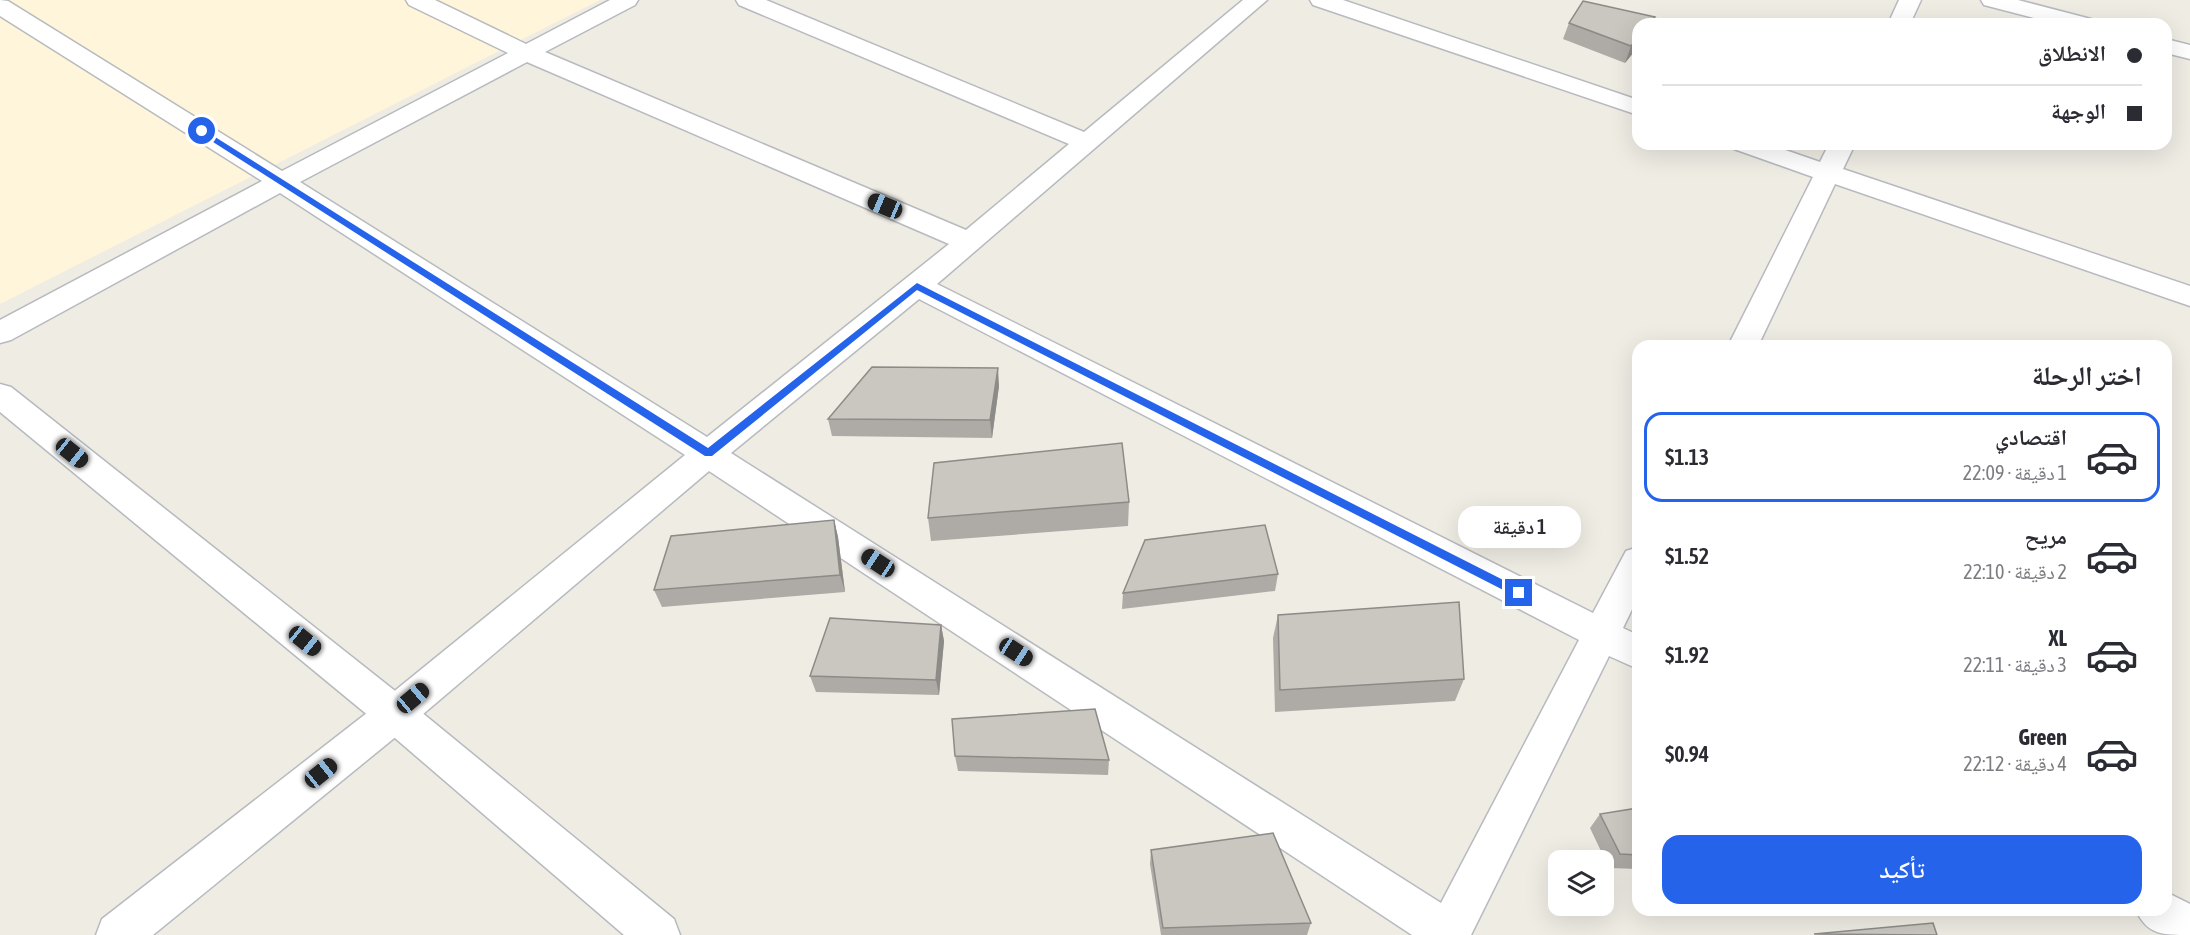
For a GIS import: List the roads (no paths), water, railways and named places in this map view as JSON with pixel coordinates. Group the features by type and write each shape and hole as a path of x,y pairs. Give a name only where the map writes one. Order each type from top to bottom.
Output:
{"street":[{"path":"417,0 527,53 969,242"},
{"path":"0,333 282,181 627,0"},
{"path":"747,0 1085,142"},
{"path":"118,935 395,714 708,453 917,286 1256,0"},
{"path":"1321,0 1632,106"},
{"path":"1902,18 1910,0"},
{"path":"1992,0 2060,18"},
{"path":"0,6 282,181 708,453 1449,934 1632,573"},
{"path":"2172,48 2190,52"},
{"path":"1761,150 2190,296"},
{"path":"1746,340 1839,150"},
{"path":"917,286 1632,650"},
{"path":"0,395 395,714 658,935"},
{"path":"2169,916 2190,927"}]}
